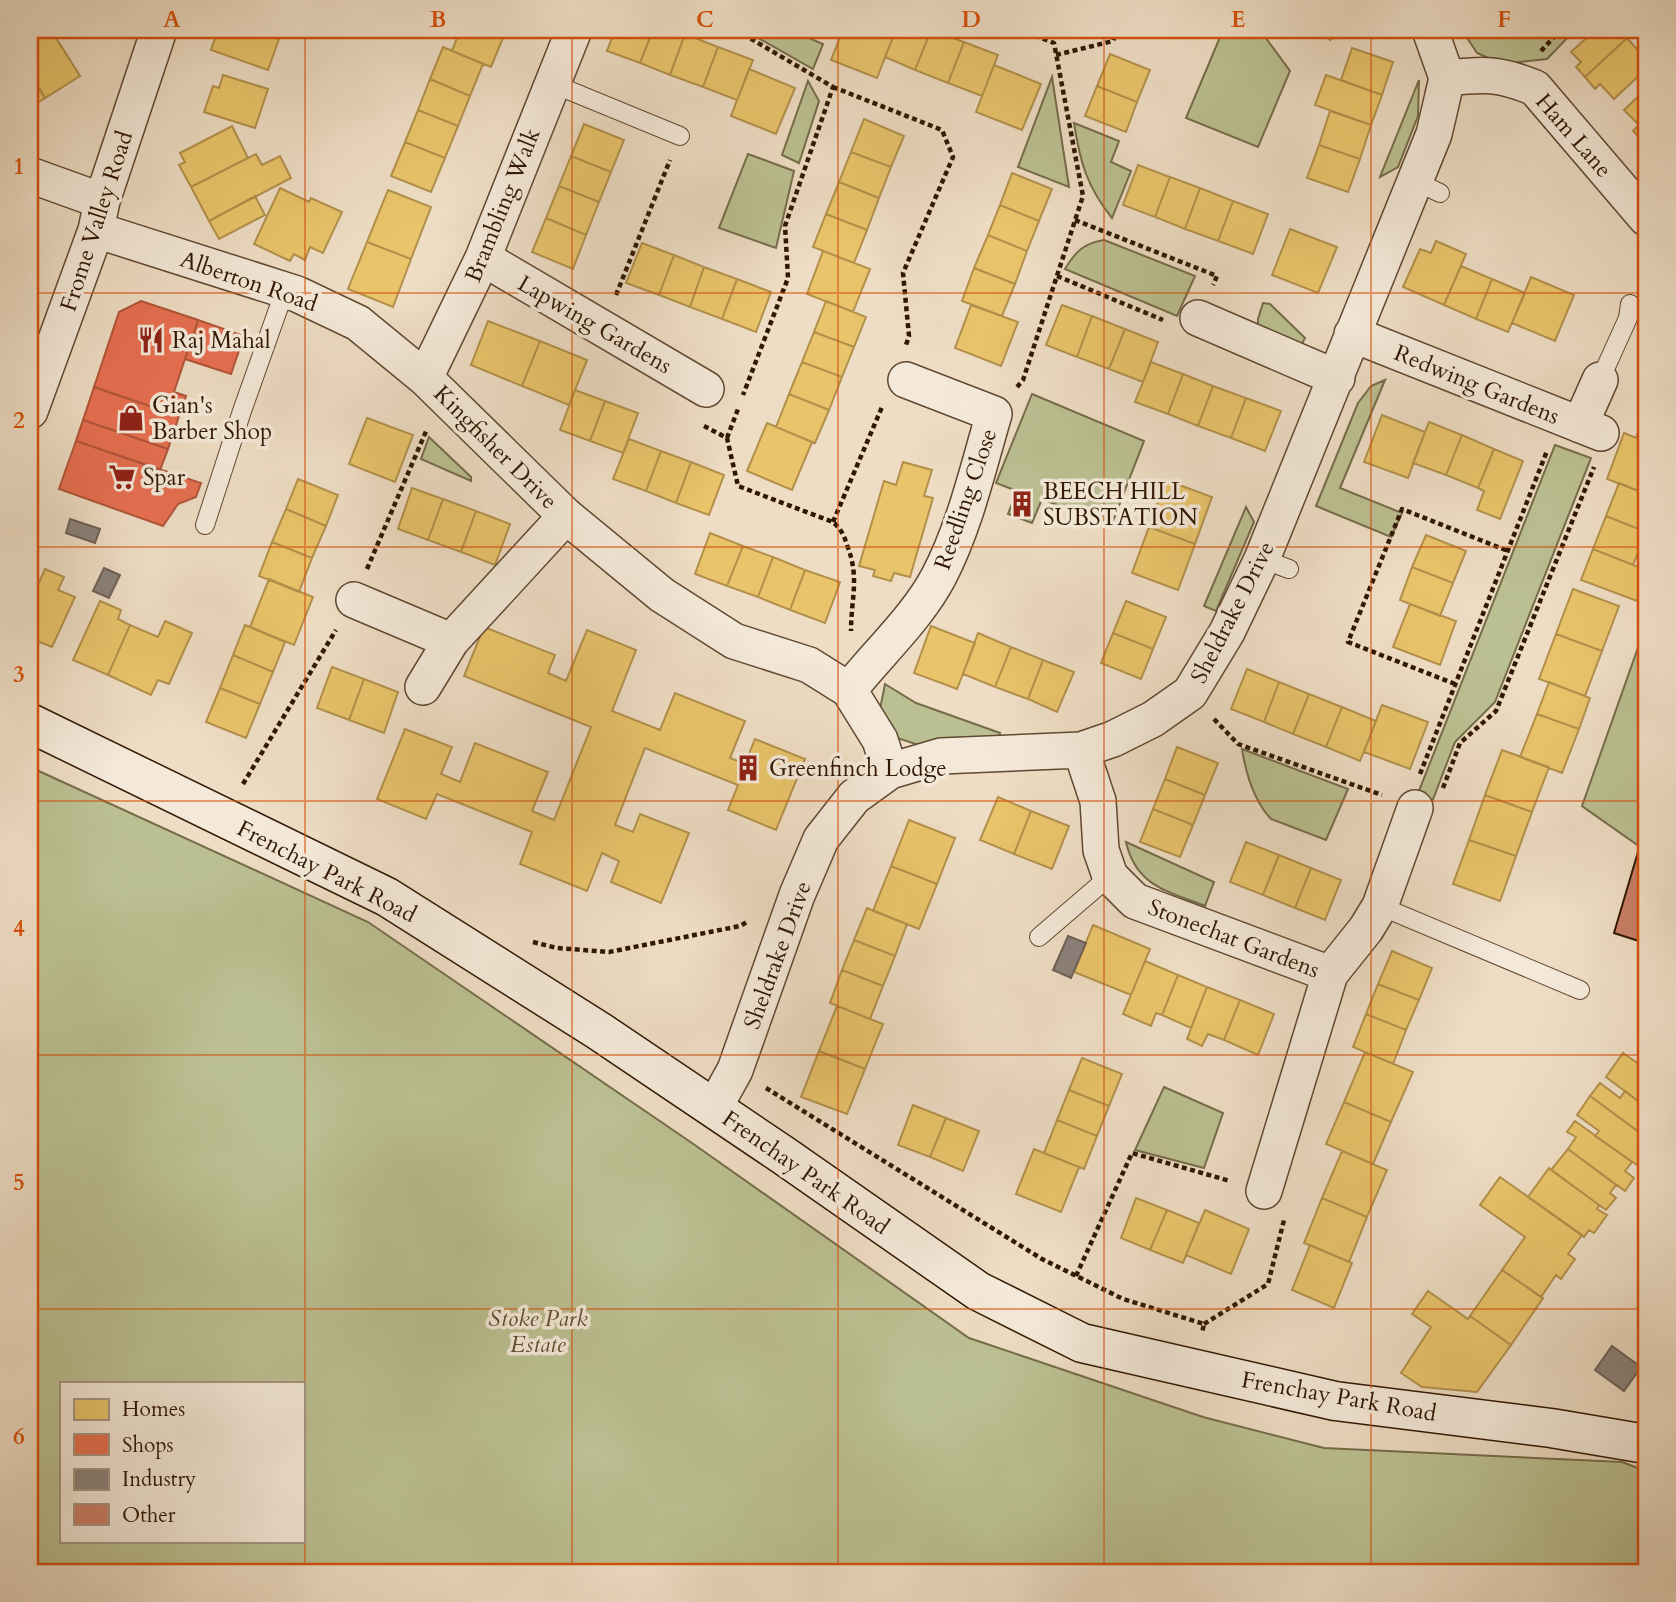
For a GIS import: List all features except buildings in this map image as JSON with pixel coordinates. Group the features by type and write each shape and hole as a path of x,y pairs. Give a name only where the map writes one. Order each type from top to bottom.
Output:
{"main road":[{"name":"Frenchay Park Road","path":"30,723 387,897 599,1031 978,1291 1082,1343 1335,1401 1551,1428 1646,1444"}],"street":[{"name":"Frome Valley Road","path":"30,411 99,216 159,30"},
{"name":"Brambling Walk","path":"425,378 483,258 574,30"},
{"path":"1430,30 1447,78"},
{"name":"Ham Lane","path":"1447,78 1488,74 1513,79 1535,88 1646,218"},
{"name":"Sheldrake Drive","path":"714,1108 735,1070 797,895 821,839 854,797 890,771 941,756 1081,750 1113,739 1153,719 1190,693 1227,632 1276,564 1352,334 1427,187 1434,134 1447,78"},
{"name":"Alberton Road","path":"30,175 99,216 285,290 358,323 425,378"},
{"name":"Lapwing Gardens","path":"483,258 696,383"},
{"path":"1198,318 1337,378"},
{"name":"Redwing Gardens","path":"1352,334 1581,425"},
{"name":"Kingfisher Drive","path":"425,378 566,516 662,595 734,641 856,682 890,771"},
{"name":"Reedling Close","path":"856,682 913,613 967,532 994,414 901,378"},
{"path":"1581,425 1600,380"},
{"name":"Kingfisher Drive","path":"423,687 451,641 566,516"},
{"path":"354,600 451,641"},
{"name":"Stonechat Gardens","path":"1081,750 1098,802 1101,850 1110,876 1135,901 1330,974"},
{"name":"Stonechat Gardens","path":"1264,1191 1330,974 1366,929 1380,906 1421,803"}],"lane":[{"path":"551,83 680,136"},
{"path":"205,525 285,290"},
{"path":"1600,380 1628,318 1630,304"},
{"path":"1040,937 1110,876"},
{"path":"1380,906 1580,990"}],"path":[{"path":"736,30 833,87 942,130 953,157 903,273 909,336 901,378 834,522"},
{"path":"994,414 1023,380 1083,196 1054,43 1020,30"},
{"path":"1056,55 1113,41 1117,30"},
{"path":"833,87 785,226 788,278 727,438 738,486 834,522 841,529 854,563 855,597 851,629 856,682"},
{"path":"602,328 680,136"},
{"path":"1057,276 1192,331 1217,276 1075,220"},
{"path":"696,383 688,417 727,438"},
{"path":"1581,425 1606,435 1496,710 1460,743 1421,803 1455,684 1508,551 1581,425"},
{"path":"1455,684 1348,642 1402,509 1508,551"},
{"path":"1190,693 1238,744 1421,803"},
{"path":"524,939 557,948 609,952 740,926 797,895"},
{"path":"735,1070 1042,1259 1123,1299 1204,1324"},
{"path":"1076,1276 1132,1153 1290,1197 1268,1283 1204,1324 1202,1332"}],"green space":[{"path":"744,30 790,30 823,44 813,69"},
{"path":"1223,30 1260,30 1290,71 1258,147 1186,118"},
{"path":"1462,30 1575,30 1547,59 1502,64 1477,53"},
{"path":"1052,77 1069,187 1018,167"},
{"path":"1419,80 1418,116 1398,167 1380,177"},
{"path":"808,81 819,101 799,163 782,155"},
{"path":"1074,123 1119,141 1111,162 1131,171 1112,218 1096,196 1086,174"},
{"path":"748,154 794,171 776,248 719,228"},
{"path":"1104,240 1195,276 1177,316 1065,269 1081,249"},
{"path":"1263,303 1270,304 1305,338 1296,355 1258,328"},
{"path":"1385,380 1340,488 1402,513 1391,537 1316,506 1358,403 1371,386"},
{"path":"1032,394 1144,441 1111,526 1042,499 1032,523 1008,514 1017,491 996,483"},
{"path":"429,437 471,477 471,481 421,459"},
{"path":"1555,445 1591,458 1495,702 1455,742 1432,802 1417,796"},
{"path":"1246,507 1254,522 1216,611 1204,606"},
{"path":"1646,625 1646,851 1582,806"},
{"path":"885,684 916,703 1000,733 998,740 922,746 897,738 879,714"},
{"path":"1242,749 1348,789 1326,840 1271,819 1252,787"},
{"name":"Stoke Park Estate","path":"30,767 368,922 692,1143 969,1338 1203,1417 1324,1448 1622,1462 1646,1471 1646,1572 30,1572"},
{"path":"1126,842 1214,882 1205,906 1166,891 1145,878 1131,857"},
{"path":"1164,1087 1223,1113 1204,1168 1135,1150"}],"place":[{"name":"Raj Mahal","path":"151,340"},
{"name":"Gian's Barber Shop","path":"131,418"},
{"name":"Spar","path":"122,477"},
{"name":"BEECH HILL SUBSTATION","path":"1022,504"},
{"name":"Greenfinch Lodge","path":"748,768"}]}
